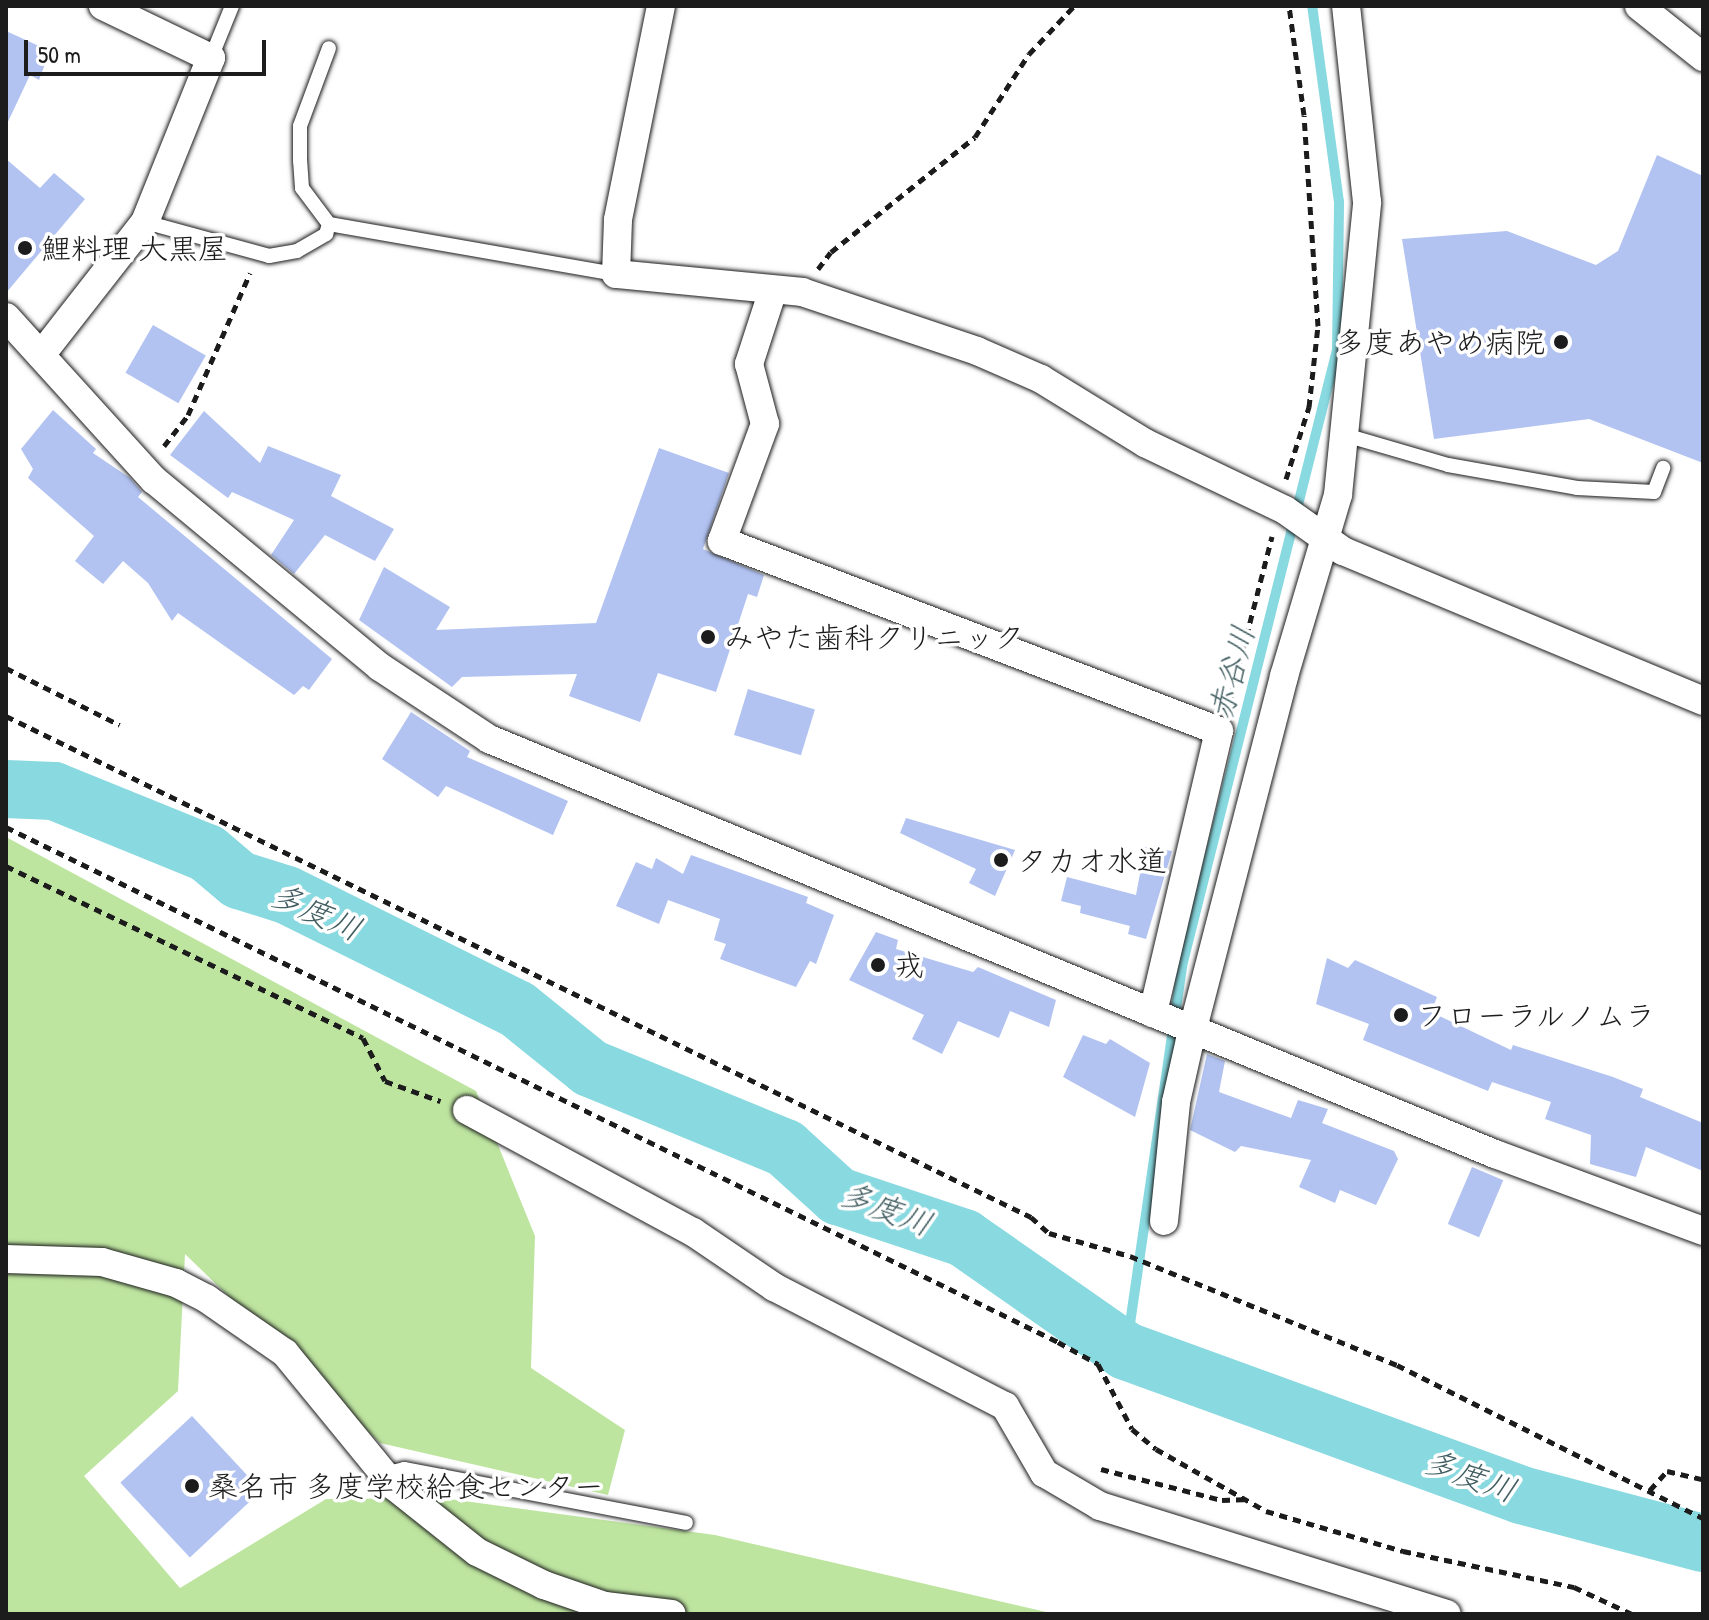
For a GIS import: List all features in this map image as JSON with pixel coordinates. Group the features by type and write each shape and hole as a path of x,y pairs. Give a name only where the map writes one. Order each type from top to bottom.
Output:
{"street":[{"path":"41,355 145,222 211,58 103,6"},
{"path":"661,6 621,206 616,274 802,292 1041,379 1145,443 1282,509 1343,551 1466,606 1703,701"},
{"path":"1164,1221 1176,1102 1284,676 1322,534 1338,495 1367,202 1346,6"},
{"path":"1639,6 1703,57"},
{"path":"773,290 749,364 765,424 722,541 1219,731 1153,1013"},
{"path":"6,317 146,470 380,667 489,739 1495,1154 1703,1231"},
{"path":"467,1110 693,1232 774,1287 1005,1406 1044,1473 1100,1506 1447,1614"},
{"path":"6,1259 102,1262 176,1283 207,1299 285,1353 384,1474 477,1552 544,1585 605,1606 672,1614"}],"lane":[{"path":"211,58 232,6"},
{"path":"329,48 300,126 300,149 302,188 329,224 616,274"},
{"path":"145,222 256,253 297,251 326,234 329,224"},
{"path":"1345,435 1448,465 1577,488 1654,492 1663,468"},
{"path":"384,1474 404,1469 686,1523"}],"path":[{"path":"802,292 831,252 975,137 1029,54 1074,6"},
{"path":"1219,731 1309,407 1318,326 1304,115 1289,6"},
{"path":"146,470 188,415 235,315 256,253"},
{"path":"6,668 120,725"},
{"path":"6,716 1031,1217 1049,1233 1130,1256 1397,1365 1703,1518"},
{"path":"6,827 1058,1342 1098,1364 1132,1429 1156,1449 1295,1523 1574,1587 1632,1614"},
{"path":"6,866 363,1038 385,1081 467,1110"},
{"path":"1094,1467 1222,1500 1250,1499"},
{"path":"1650,1490 1667,1471 1703,1479"}],"green space":[{"path":"6,837 476,1091 535,1236 531,1368 625,1430 608,1495 380,1443 185,1254 178,1391 84,1476 180,1588 326,1499 442,1498 715,1535 1055,1614 6,1614"}],"building":[{"path":"6,31 50,51 39,80 30,75 6,126"},
{"name":"多度あやめ病院","path":"1657,155 1703,176 1703,463 1589,419 1434,439 1402,239 1507,231 1596,265 1618,251"},
{"name":"鯉料理 大黒屋","path":"6,159 40,188 54,173 85,199 6,293"},
{"path":"153,325 206,356 178,403 126,373"},
{"path":"53,410 96,449 93,453 130,478 142,492 138,497 332,659 309,690 303,686 294,695 178,613 172,621 148,583 123,561 103,584 75,561 94,536 28,478 33,469 21,449"},
{"path":"204,411 260,463 268,446 341,475 331,496 394,529 375,561 325,535 294,574 271,555 294,520 232,492 228,498 170,455"},
{"path":"659,448 729,473 703,549 764,575 757,597 748,594 716,692 658,673 640,722 569,696 577,674 462,677 452,687 359,620 384,567 450,607 436,630 596,623"},
{"path":"748,689 815,709 801,755 734,735"},
{"path":"411,712 470,751 467,757 568,801 553,835 446,786 438,797 382,759"},
{"path":"906,818 1015,850 995,896 969,883 976,869 900,833"},
{"path":"1145,847 1172,851 1146,939 1128,934 1130,926 1080,913 1081,906 1061,901 1067,877 1136,895"},
{"path":"691,855 808,897 806,903 834,915 816,964 810,961 796,987 720,959 726,944 714,940 720,919 668,900 659,924 616,906 636,862 652,869 656,858 683,874"},
{"path":"876,932 898,940 896,949 973,972 978,967 1056,1000 1049,1027 1010,1011 999,1038 958,1021 942,1054 912,1039 924,1015 849,980"},
{"path":"1327,958 1348,968 1355,960 1437,997 1431,1012 1511,1050 1513,1045 1643,1089 1640,1097 1703,1123 1703,1171 1646,1147 1636,1177 1590,1164 1591,1135 1545,1119 1551,1102 1492,1082 1488,1091 1363,1040 1369,1024 1316,1004"},
{"path":"1083,1035 1106,1044 1110,1039 1150,1063 1135,1117 1063,1077"},
{"path":"1207,1054 1225,1061 1219,1092 1291,1118 1298,1100 1328,1109 1322,1123 1394,1151 1398,1159 1376,1205 1340,1190 1335,1203 1299,1187 1311,1160 1241,1146 1235,1152 1190,1130"},
{"path":"1472,1167 1503,1180 1479,1237 1448,1224"},
{"name":"桑名市 多度学校給食センター","path":"192,1416 262,1491 190,1557 120,1483"}],"waterway":[{"name":"赤谷川","path":"1126,1351 1182,966 1337,350 1339,202 1312,6"},
{"name":"多度川","path":"6,789 54,791 207,853 239,880 287,895 517,1009 590,1068 785,1148 838,1196 964,1238 1126,1351 1521,1495 1703,1543"}],"place":[{"name":"鯉料理 大黒屋","path":"25,248"},
{"name":"多度あやめ病院","path":"1561,342"},
{"name":"みやた歯科クリニック","path":"708,637"},
{"name":"タカオ水道","path":"1001,860"},
{"name":"戎","path":"878,965"},
{"name":"フローラルノムラ","path":"1401,1015"},
{"name":"桑名市 多度学校給食センター","path":"192,1486"}]}
